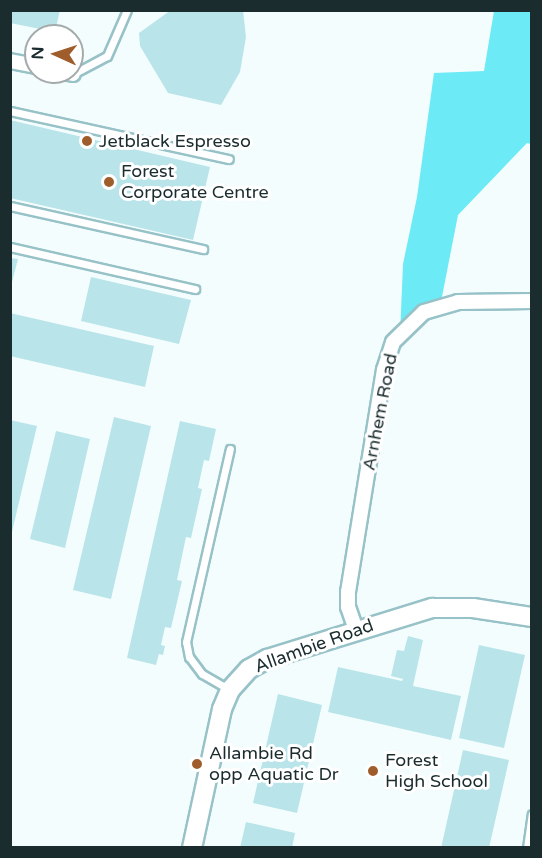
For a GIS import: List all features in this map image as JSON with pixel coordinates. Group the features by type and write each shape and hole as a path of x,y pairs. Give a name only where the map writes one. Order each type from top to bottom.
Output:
{"main road":[{"name":"Allambie Road","path":"192,848 222,709 230,690 258,663 356,630 432,608 472,608 531,616"}],"street":[{"name":"Arnhem Road","path":"356,630 348,607 348,592 384,370 393,342 424,312 458,302 531,301"}],"lane":[{"path":"84,66 107,56 127,10"},
{"path":"10,111 229,159"},
{"path":"10,206 203,249"},
{"path":"10,247 195,289"},
{"path":"230,449 186,642 189,657 202,674 230,690"},
{"path":"527,848 531,814"}],"shaded area":[{"path":"494,11 531,11 531,144 527,143 458,215 440,307 400,335 403,264 417,197 434,73 484,71"}],"building":[{"path":"10,10 60,10 57,24 24,26 10,23"},
{"path":"171,10 243,10 246,37 240,72 221,105 168,93 140,46 139,33"},
{"name":"Forest Corporate Centre","path":"10,120 210,167 193,240 10,198"},
{"path":"10,258 18,259 11,286 10,286"},
{"path":"91,277 191,300 179,344 81,321"},
{"path":"10,313 154,346 145,387 10,356"},
{"path":"114,417 151,426 111,599 73,590"},
{"path":"10,420 37,426 11,536 10,536"},
{"path":"180,421 216,429 209,461 204,460 198,488 202,489 191,538 186,537 177,580 182,581 171,628 165,627 161,645 165,646 163,655 159,654 156,665 127,658"},
{"path":"56,431 90,439 65,548 30,539"},
{"path":"408,636 423,640 413,686 461,696 451,740 328,712 338,667 402,681 403,679 391,676 397,650 404,651"},
{"path":"479,645 525,655 504,748 459,738"},
{"path":"278,694 322,705 297,813 253,803"},
{"path":"463,750 509,760 489,848 441,848"},
{"path":"246,822 295,833 292,848 240,848"}],"place":[{"name":"Jetblack Espresso","path":"87,141"},
{"name":"Forest Corporate Centre","path":"109,182"},
{"name":"Allambie Rd opp Aquatic Dr","path":"197,764"},
{"name":"Forest High School","path":"373,771"}]}
